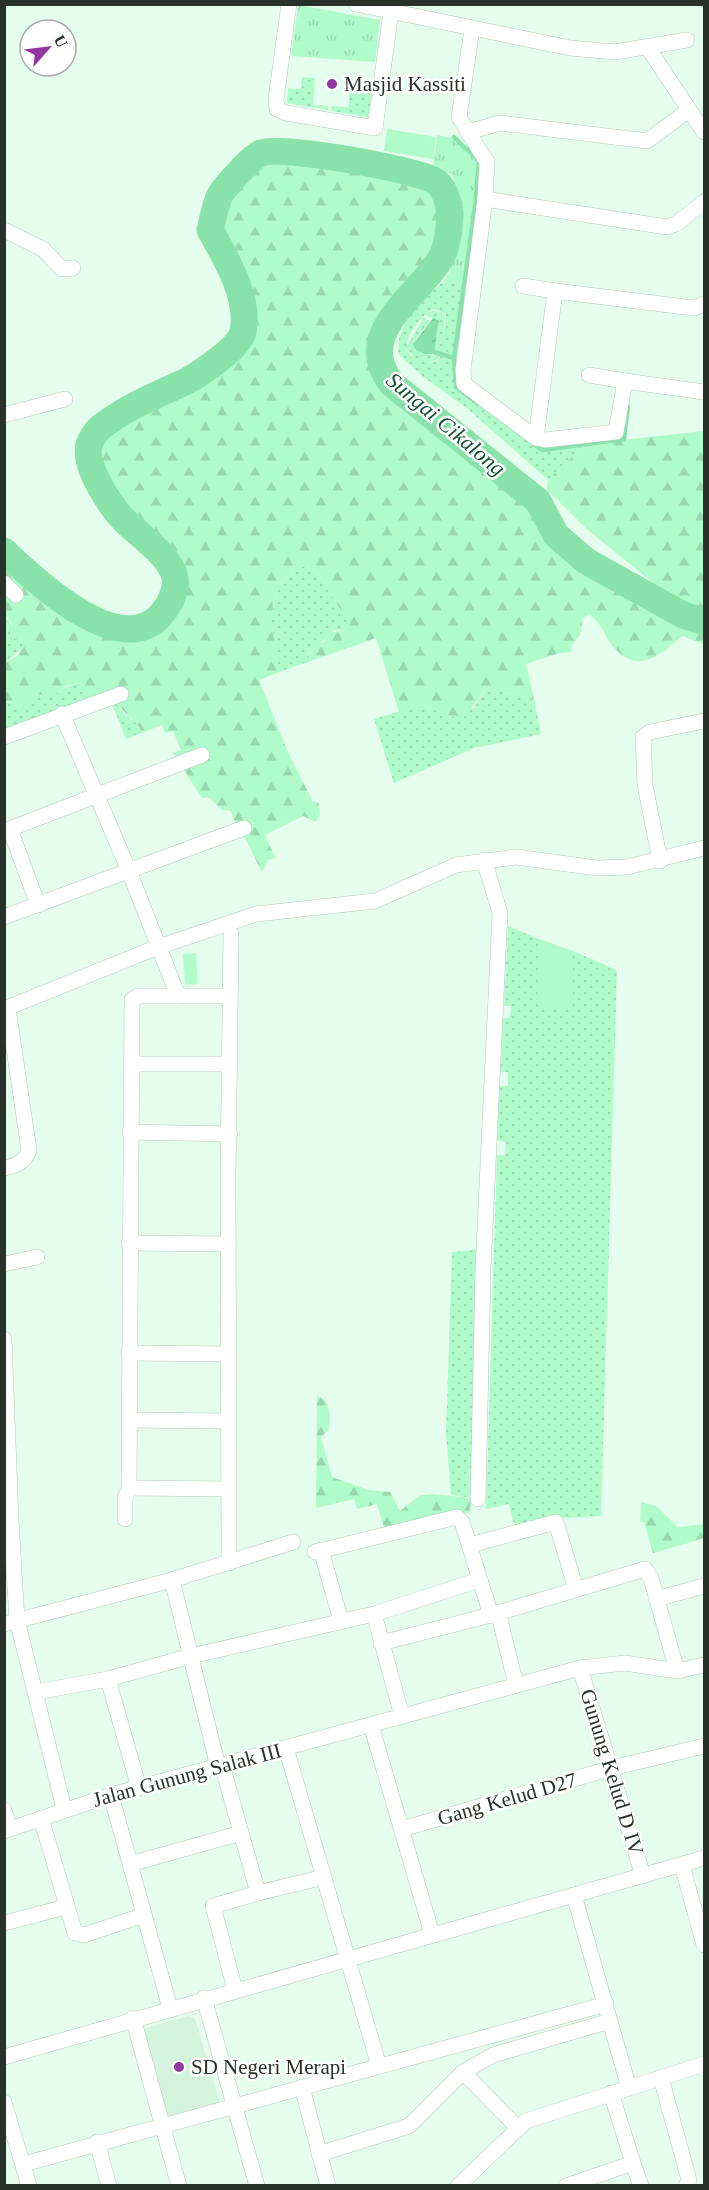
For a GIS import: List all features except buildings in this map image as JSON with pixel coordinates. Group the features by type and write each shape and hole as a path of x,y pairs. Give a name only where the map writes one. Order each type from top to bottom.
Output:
{"street":[{"path":"289,4 276,99 277,109 286,113 375,128 391,12"},
{"path":"356,4 570,48 615,52 687,40"},
{"path":"472,28 459,117 487,162 485,199 463,381 536,438 545,440 616,432 625,381"},
{"path":"648,48 705,132"},
{"path":"468,132 500,123 647,141 689,110"},
{"path":"485,199 667,227 676,224 705,202"},
{"path":"4,230 43,249 63,269 73,267"},
{"path":"523,286 694,308 705,304"},
{"path":"536,438 555,291"},
{"path":"589,375 705,392"},
{"path":"4,415 65,399"},
{"path":"4,583 16,595"},
{"path":"4,736 121,694"},
{"path":"62,714 99,797 178,996"},
{"path":"660,861 645,785 643,737 650,732 705,721"},
{"path":"38,905 7,830 99,797 202,755"},
{"path":"4,917 244,828"},
{"path":"4,1168 17,1165 27,1156 29,1150 6,1008 158,947 256,914 375,901 456,865 516,857 597,868 660,861 705,848"},
{"path":"478,1499 483,1269 500,912 484,860"},
{"path":"229,1563 228,1244 231,934"},
{"path":"125,1519 125,1498 129,1488 130,1132 134,998 230,996"},
{"path":"132,1064 230,1064"},
{"path":"130,1132 230,1134"},
{"path":"129,1243 228,1244"},
{"path":"4,1264 37,1257"},
{"path":"4,1339 11,1622 36,1692 64,1809"},
{"path":"129,1353 228,1354"},
{"path":"129,1420 228,1421"},
{"path":"129,1488 228,1489"},
{"path":"341,1622 318,1551 458,1517 462,1522 480,1580 495,1614 516,1685"},
{"path":"470,1545 556,1522 576,1589"},
{"path":"11,1622 172,1580 293,1542"},
{"path":"381,1643 495,1614 645,1569 651,1578 677,1671 705,1665"},
{"path":"172,1580 220,1766 258,1893"},
{"path":"36,1692 108,1679 191,1656 374,1614 480,1580"},
{"path":"656,1599 705,1586"},
{"path":"374,1614 402,1716"},
{"name":"Jalan Gunung Salak III","path":"7,1830 111,1795 580,1668 625,1663 677,1671"},
{"name":"Gunung Kelud D IV","path":"580,1668 643,1876"},
{"path":"108,1679 139,1788"},
{"path":"371,1725 432,1934"},
{"name":"Gang Kelud D27","path":"402,1829 612,1768 705,1746"},
{"path":"286,1748 379,2066"},
{"path":"111,1795 170,2008"},
{"path":"4,1810 7,1830"},
{"path":"41,1818 72,1930 78,1935 144,1915"},
{"path":"130,1864 241,1833"},
{"path":"4,2057 133,2018 705,1858"},
{"path":"682,1864 705,1945"},
{"path":"235,1990 213,1906 324,1877"},
{"path":"574,1895 629,2088"},
{"path":"4,1923 66,1907"},
{"path":"204,1998 257,2186"},
{"path":"24,2164 97,2142 606,2004"},
{"path":"133,2018 179,2186"},
{"path":"320,2154 410,2126 462,2072 493,2055 610,2020"},
{"path":"458,2186 517,2127 526,2121 705,2064"},
{"path":"462,2072 517,2127"},
{"path":"661,2078 689,2180 686,2186"},
{"path":"302,2086 328,2186"},
{"path":"611,2093 641,2186"},
{"path":"4,2102 29,2186"},
{"path":"97,2142 109,2186"},
{"path":"576,2184 633,2163"}],"shaded area":[{"name":"SD Negeri Merapi","path":"189,2016 195,2019 220,2104 163,2120 140,2030"}],"green space":[{"path":"298,5 380,20 375,62 291,56"},
{"path":"302,77 315,78 313,105 329,106 328,110 287,103 288,88 301,89"},
{"path":"349,79 361,80 360,91 372,92 368,117 331,111 331,106 349,107"},
{"path":"387,129 436,137 433,159 384,151"},
{"path":"437,135 453,138 478,162 465,284 444,281 455,256 460,215 452,175 433,167"},
{"path":"271,159 322,165 390,178 430,190 437,204 440,223 435,250 389,305 378,327 369,358 385,390 531,506 549,541 581,569 679,623 704,632 704,644 682,636 655,657 636,661 618,652 590,615 583,617 580,635 571,646 572,652 559,653 526,664 534,699 491,689 485,690 462,720 421,705 399,712 376,638 311,661 308,655 315,646 325,641 326,634 346,629 348,622 318,573 305,566 290,575 280,586 274,599 272,626 279,672 259,680 287,750 313,802 318,802 320,815 316,822 303,816 265,835 275,858 268,860 262,872 244,836 240,836 231,811 222,810 208,797 202,798 173,753 181,750 173,731 165,733 162,725 144,732 117,704 89,703 85,687 79,683 67,685 52,697 35,694 21,711 11,702 5,701 5,663 17,656 24,646 21,638 11,639 13,626 5,615 5,591 22,592 5,574 4,564 30,589 96,631 129,639 154,634 177,611 185,584 172,551 130,514 101,469 98,449 103,436 139,413 193,388 241,353 252,335 247,278 220,229 229,199 263,161"},
{"path":"444,281 465,284 453,357 435,351 434,339 439,321 425,315 408,340 407,346 424,317 429,321 414,342 430,355 441,355 436,360 427,363 437,361 442,355 453,359 456,389 542,450 586,444 548,480 469,410 421,375 399,355 398,344 401,334 419,304","holes":["432,309 438,310 443,313 446,316 443,338 445,316 441,312 432,310 425,315"]},
{"path":"704,431 704,613 672,598 589,531 547,490 548,480 586,444"},
{"path":"305,566 318,573 348,622 346,629 334,630 308,654 311,661 279,672 272,626 274,599 280,586 290,575"},
{"path":"4,615 13,627 11,634 21,638 24,646 5,663"},
{"path":"79,683 85,687 89,703 5,730 5,701 25,708 28,699 35,694 53,694"},
{"path":"491,689 534,699 541,734 474,748 394,783 374,719 421,705 451,716 474,708 485,690"},
{"path":"112,704 117,704 144,732 126,739"},
{"path":"508,926 539,939 538,1005 573,1006 573,951 617,970 601,1516 565,1518 515,1529 509,1504 486,1509 497,1155 505,1155 506,1142 497,1140 500,1086 508,1086 508,1072 501,1072 503,1018 510,1018 511,1006 504,1006"},
{"path":"539,939 573,951 573,1007 537,1005"},
{"path":"196,953 198,984 185,985 183,954"},
{"path":"478,1251 471,1498 451,1495 446,1433 452,1252"},
{"path":"317,1395 322,1398 329,1410 328,1431 321,1437 332,1477 369,1490 390,1492 400,1511 419,1496 433,1494 471,1498 470,1512 385,1531 377,1504 357,1509 354,1499 316,1508"},
{"path":"641,1502 656,1506 678,1527 704,1524 704,1538 653,1553 644,1522 640,1522"}],"water":[{"path":"433,318 439,321 434,354 425,354 415,349 413,344"}],"waterway":[{"path":"454,137 465,148"},
{"path":"467,149 479,161 476,196"},
{"name":"Sungai Cikalong","path":"4,551 55,595 76,610 99,622 120,628 141,628 158,618 167,607 175,587 175,577 171,568 158,550 125,521 106,496 90,463 89,445 94,434 106,423 136,405 200,373 227,353 240,338 244,319 240,292 210,230 215,208 223,191 257,155 274,151 294,152 402,170 438,183 446,195 450,213 446,243 441,258 393,316 384,332 380,348 382,366 392,384 538,501 556,535 586,561 683,615 704,622"},
{"path":"454,358 476,199"},
{"path":"434,352 454,358 456,387 476,402"},
{"path":"534,444 542,450 624,439 628,406"}],"place":[{"name":"Masjid Kassiti","path":"332,84"},
{"name":"SD Negeri Merapi","path":"179,2067"}]}
